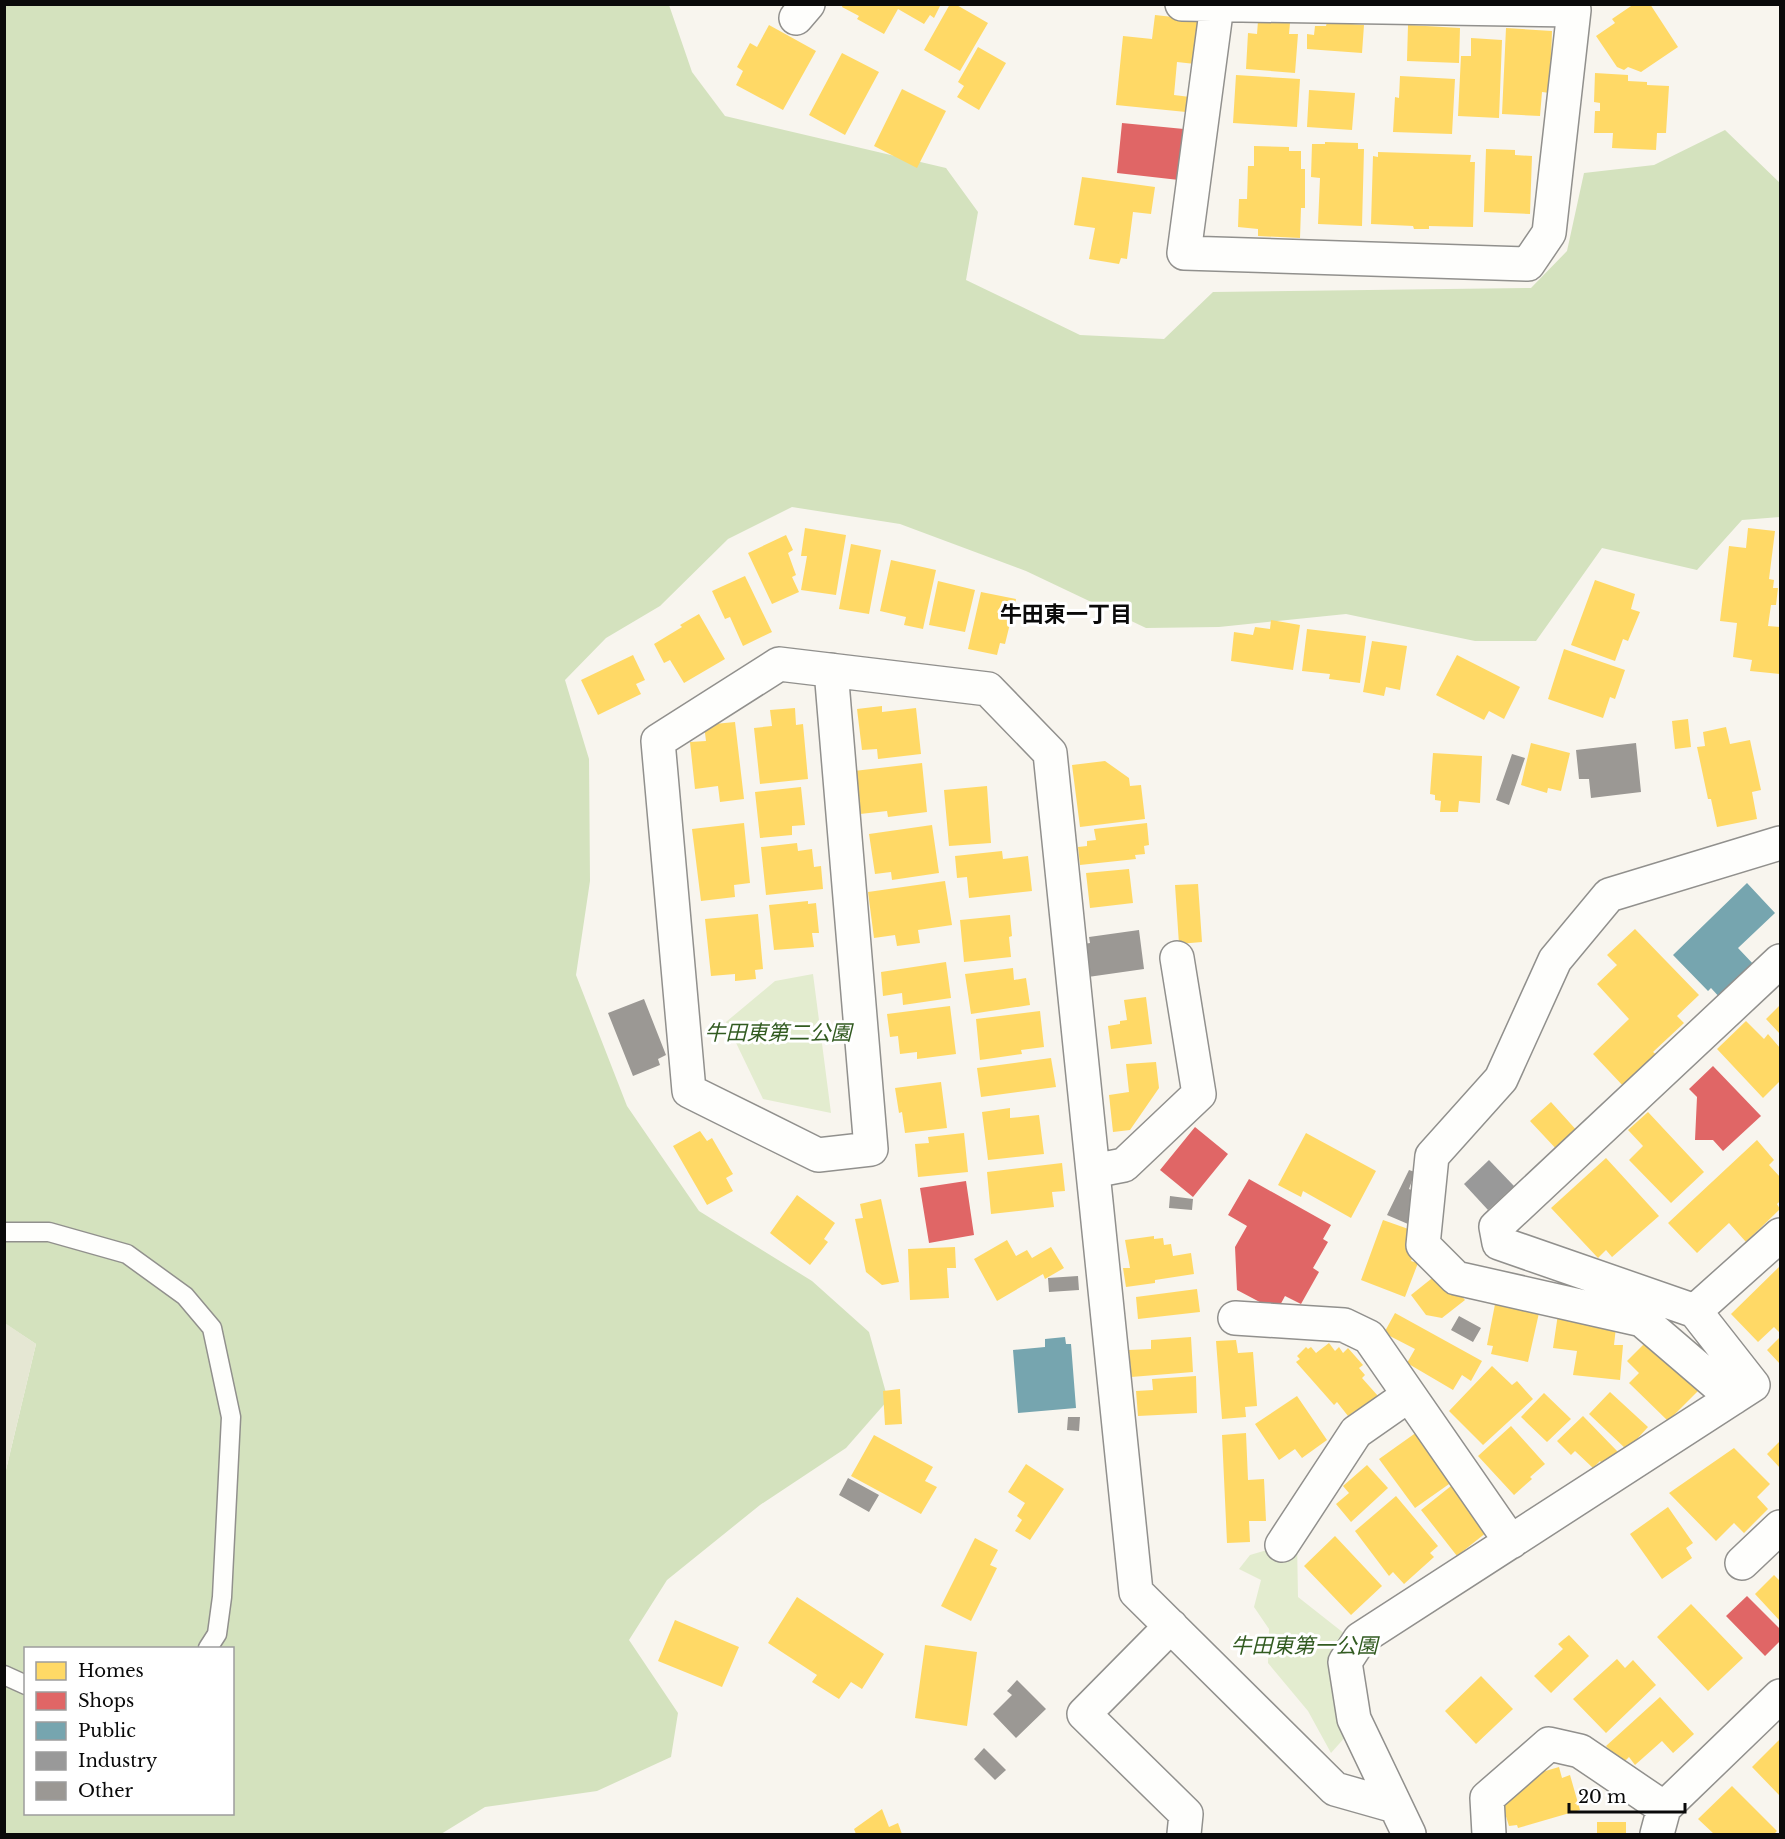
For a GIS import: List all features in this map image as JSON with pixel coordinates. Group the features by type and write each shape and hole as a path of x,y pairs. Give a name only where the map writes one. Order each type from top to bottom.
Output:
{"street":[{"path":"1182,4 1574,10 1549,233 1528,264 1184,253 1217,5"},
{"path":"831,670 872,1149 818,1155 689,1091 658,741 779,664 831,670 988,689 1050,753 1136,1592 1335,1789 1395,1806"},
{"path":"1733,1398 1642,1320 1456,1278 1423,1245 1432,1156 1501,1080 1555,960 1609,895 1780,843"},
{"path":"1093,1171 1124,1165 1198,1094 1177,958"},
{"path":"1409,1834 1354,1719 1345,1662 1360,1639 1753,1385 1695,1311 1499,1243 1496,1227 1780,961"},
{"path":"1695,1311 1780,1235"},
{"path":"1235,1318 1344,1325 1369,1337 1511,1542"},
{"path":"1282,1545 1356,1432 1409,1395"},
{"path":"1742,1563 1780,1527"},
{"path":"1171,1626 1084,1714 1186,1814 1184,1834"},
{"path":"1489,1834 1486,1798 1549,1744 1580,1751 1661,1821 1780,1696"}],"lane":[{"path":"4,1232 49,1232 127,1254 185,1296 212,1328 231,1417 222,1597 217,1634 209,1647"},
{"path":"4,1675 24,1684"}],"green space":[{"path":"5,5 669,5 692,72 725,116 946,168 978,212 966,280 1080,335 1164,339 1213,292 1531,288 1567,251 1584,173 1654,165 1725,130 1780,183 1780,517 1742,520 1697,570 1602,548 1536,641 1475,641 1346,614 1219,627 1146,628 1026,571 900,524 792,507 728,539 660,606 606,638 565,680 589,759 590,881 576,975 627,1106 699,1211 812,1281 869,1332 888,1400 846,1448 760,1505 667,1580 629,1640 678,1713 671,1757 597,1791 485,1807 441,1834 5,1834 5,1474 36,1344 4,1323"},
{"name":"牛田東第二公園","path":"813,974 831,1113 763,1099 726,1022 775,981"},
{"path":"5,1323 36,1344 5,1474"},
{"name":"牛田東第一公園","path":"1297,1541 1298,1597 1350,1638 1347,1735 1331,1753 1308,1711 1268,1663 1269,1629 1254,1607 1261,1580 1239,1569 1250,1555"}],"building: Homes":[{"path":"843,4 941,4 934,18 930,15 924,24 898,9 884,34 857,19 859,16 842,7"},
{"path":"950,4 955,4 988,23 960,71 924,50"},
{"path":"1634,4 1650,4 1678,47 1641,72 1628,67 1624,70 1617,67 1596,36 1615,23 1612,19"},
{"path":"1155,15 1200,20 1195,64 1177,62 1174,95 1198,98 1196,113 1116,105 1123,36 1152,39"},
{"path":"1258,21 1290,23 1289,34 1298,34 1295,73 1246,69 1248,33 1257,34"},
{"path":"1327,22 1364,25 1362,53 1307,49 1307,34 1314,35 1315,26 1326,26"},
{"path":"769,25 816,51 783,110 736,85 743,71 737,67 750,43 757,47"},
{"path":"1408,25 1460,28 1459,63 1407,61"},
{"path":"1506,28 1552,31 1550,93 1542,92 1540,116 1502,114"},
{"path":"1471,38 1502,40 1499,118 1458,116 1461,56 1471,56"},
{"path":"978,47 1006,63 979,110 957,97 964,86 958,82"},
{"path":"842,53 879,72 845,135 809,115"},
{"path":"1595,73 1628,75 1628,81 1669,86 1666,133 1657,133 1656,150 1612,148 1613,133 1594,133 1595,111 1600,111 1600,103 1594,102"},
{"path":"1236,75 1300,79 1297,127 1233,123"},
{"path":"1400,76 1455,79 1452,134 1393,132 1395,97 1399,98"},
{"path":"902,89 946,111 917,168 874,146"},
{"path":"1309,90 1355,93 1352,130 1307,127"},
{"path":"1325,142 1358,143 1358,149 1364,149 1362,226 1318,224 1320,178 1311,177 1312,144 1325,144"},
{"path":"1254,146 1289,147 1289,151 1301,151 1301,169 1305,169 1305,208 1301,208 1300,238 1258,236 1258,229 1238,227 1239,199 1247,199 1248,166 1254,166"},
{"path":"1486,149 1515,150 1515,155 1532,156 1530,214 1484,212"},
{"path":"1378,152 1471,155 1470,162 1475,162 1473,227 1429,226 1429,229 1414,229 1413,226 1371,224 1373,156 1378,157"},
{"path":"1082,177 1155,187 1151,214 1133,212 1127,259 1121,258 1119,264 1089,259 1095,228 1074,225"},
{"path":"805,528 846,535 836,595 801,590 807,556 801,556"},
{"path":"1748,528 1775,531 1769,579 1774,580 1773,588 1778,588 1776,605 1771,605 1768,626 1780,627 1780,674 1750,671 1752,660 1733,657 1737,623 1720,621 1729,546 1746,548"},
{"path":"786,535 793,550 788,553 796,575 792,577 799,592 772,604 748,553"},
{"path":"851,544 881,550 869,614 839,609"},
{"path":"891,560 936,570 923,629 904,625 906,617 880,611"},
{"path":"745,576 772,632 743,646 730,617 725,619 712,591"},
{"path":"1595,580 1635,594 1631,609 1640,612 1628,641 1623,639 1615,661 1571,645"},
{"path":"938,581 975,590 965,632 929,625"},
{"path":"981,592 1016,599 1005,644 1000,643 997,655 968,649"},
{"path":"699,614 725,659 684,683 670,660 664,663 654,644"},
{"path":"1271,620 1300,625 1293,670 1231,661 1234,632 1253,635 1255,627 1270,629"},
{"path":"1307,629 1366,636 1360,683 1329,679 1330,674 1302,671"},
{"path":"1372,641 1407,646 1400,690 1386,687 1384,696 1363,692"},
{"path":"1564,649 1625,670 1615,699 1610,697 1603,718 1548,699"},
{"path":"633,655 645,680 636,684 641,694 598,715 581,680"},
{"path":"1457,655 1520,687 1504,719 1489,711 1484,720 1436,695"},
{"path":"882,706 882,712 916,708 921,754 878,759 877,749 862,750 857,709"},
{"path":"795,708 796,725 803,724 808,779 760,784 754,728 772,726 770,710"},
{"path":"1688,719 1691,747 1675,749 1672,721"},
{"path":"735,722 744,799 720,802 718,786 695,789 690,742 706,741 704,725"},
{"path":"1726,727 1730,744 1750,740 1761,790 1752,792 1757,819 1717,827 1711,799 1708,799 1697,747 1705,746 1703,732"},
{"path":"1531,743 1570,753 1561,791 1548,788 1547,793 1521,785"},
{"path":"1433,753 1482,756 1480,803 1459,801 1458,812 1440,812 1441,801 1435,800 1435,795 1430,794"},
{"path":"1105,761 1129,778 1130,786 1141,785 1145,819 1080,827 1072,765"},
{"path":"922,763 927,812 888,817 887,811 860,814 854,771"},
{"path":"987,786 991,843 949,846 944,790"},
{"path":"801,787 805,825 792,826 792,835 760,838 755,792"},
{"path":"744,823 750,883 734,885 735,897 701,901 692,829"},
{"path":"1147,823 1149,845 1144,846 1145,854 1135,855 1136,859 1080,865 1078,847 1087,846 1087,841 1096,840 1094,829"},
{"path":"932,825 939,873 892,880 891,872 875,874 869,834"},
{"path":"797,843 798,851 812,849 814,867 821,866 823,889 766,895 761,847"},
{"path":"1002,851 1003,859 1028,856 1032,891 969,898 967,877 957,878 955,856"},
{"path":"1129,869 1133,903 1090,908 1086,873"},
{"path":"945,881 952,925 918,930 920,943 897,946 895,935 874,938 868,892"},
{"path":"1198,884 1202,942 1179,944 1175,885"},
{"path":"808,901 808,904 816,903 819,933 812,933 814,947 774,950 769,905"},
{"path":"758,914 763,969 755,970 756,979 735,981 735,974 711,976 705,919"},
{"path":"1010,915 1011,957 964,962 960,920"},
{"path":"1635,929 1699,995 1677,1016 1684,1023 1653,1052 1658,1056 1625,1088 1593,1054 1629,1019 1597,984 1617,965 1607,955"},
{"path":"946,962 951,998 903,1005 902,993 883,996 881,972"},
{"path":"1013,968 1014,980 1026,978 1030,1005 971,1014 965,974"},
{"path":"1146,997 1152,1044 1111,1049 1108,1026 1127,1020 1124,1000"},
{"path":"1780,1005 1780,1034 1766,1019"},
{"path":"950,1006 956,1054 917,1059 917,1052 900,1054 898,1036 890,1037 887,1014"},
{"path":"1040,1011 1044,1047 1021,1050 1022,1054 980,1060 976,1019"},
{"path":"1746,1021 1764,1039 1768,1034 1780,1048 1780,1081 1763,1098 1717,1049"},
{"path":"1051,1058 1056,1087 981,1097 977,1068"},
{"path":"1156,1062 1159,1088 1130,1130 1113,1132 1109,1095 1129,1092 1126,1064"},
{"path":"941,1082 947,1128 905,1133 895,1088"},
{"path":"1551,1102 1579,1133 1559,1152 1530,1121"},
{"path":"1010,1108 1010,1118 1039,1115 1044,1154 988,1160 982,1112"},
{"path":"1648,1112 1704,1172 1671,1203 1629,1160 1643,1146 1628,1130"},
{"path":"700,1131 707,1141 712,1138 733,1174 726,1178 733,1191 707,1205 673,1146"},
{"path":"964,1133 968,1172 918,1177 915,1144 929,1143 928,1137"},
{"path":"1306,1133 1376,1171 1351,1218 1303,1191 1301,1197 1278,1185"},
{"path":"1757,1140 1774,1160 1769,1165 1780,1177 1780,1201 1777,1204 1780,1209 1746,1242 1729,1223 1697,1253 1668,1223"},
{"path":"1606,1158 1659,1216 1612,1257 1606,1250 1598,1258 1551,1208"},
{"path":"1062,1163 1065,1191 1052,1192 1054,1207 991,1214 987,1172"},
{"path":"797,1195 835,1223 824,1239 828,1242 810,1265 770,1233"},
{"path":"881,1199 899,1282 882,1285 866,1272 855,1219 863,1218 860,1204"},
{"path":"1383,1220 1414,1231 1417,1248 1411,1261 1418,1263 1405,1297 1361,1280"},
{"path":"1154,1236 1154,1239 1163,1238 1164,1245 1171,1244 1173,1256 1191,1253 1194,1274 1126,1287 1123,1268 1130,1268 1125,1240"},
{"path":"1007,1240 1016,1256 1027,1250 1032,1258 1051,1247 1064,1268 1045,1279 1043,1274 997,1301 974,1259"},
{"path":"955,1247 956,1268 947,1268 949,1298 910,1300 908,1249"},
{"path":"1780,1266 1780,1333 1774,1327 1758,1342 1731,1314"},
{"path":"1441,1271 1465,1300 1442,1318 1426,1315 1411,1295"},
{"path":"1197,1289 1200,1312 1138,1319 1136,1297"},
{"path":"1497,1294 1541,1304 1528,1362 1491,1354 1493,1346 1487,1345"},
{"path":"1395,1313 1482,1361 1471,1381 1462,1375 1453,1390 1407,1363 1415,1349 1384,1333"},
{"path":"1558,1314 1616,1327 1614,1345 1623,1345 1620,1380 1573,1375 1577,1351 1553,1348"},
{"path":"1191,1337 1193,1372 1131,1377 1129,1350 1151,1349 1151,1340"},
{"path":"1651,1337 1706,1383 1668,1421 1629,1383 1639,1373 1627,1361"},
{"path":"1780,1337 1780,1364 1767,1350"},
{"path":"1236,1340 1238,1353 1253,1352 1257,1406 1245,1407 1246,1417 1222,1419 1216,1341"},
{"path":"1329,1343 1335,1351 1339,1347 1343,1353 1348,1348 1363,1365 1359,1368 1365,1375 1362,1378 1378,1396 1358,1414 1355,1411 1348,1416 1337,1402 1334,1405 1296,1362 1300,1359 1297,1356 1306,1347 1308,1349 1311,1347 1316,1353"},
{"path":"1492,1366 1512,1385 1517,1381 1533,1399 1483,1445 1449,1411"},
{"path":"1196,1376 1197,1413 1138,1416 1136,1391 1153,1390 1152,1379"},
{"path":"900,1389 902,1424 885,1425 883,1391"},
{"path":"1610,1392 1648,1427 1627,1450 1589,1414"},
{"path":"1544,1393 1571,1419 1547,1442 1521,1417"},
{"path":"1297,1396 1327,1440 1302,1458 1295,1449 1279,1460 1255,1424"},
{"path":"1583,1416 1618,1452 1604,1466 1600,1461 1593,1468 1575,1451 1571,1455 1557,1441"},
{"path":"1511,1426 1545,1464 1514,1495 1478,1456"},
{"path":"1417,1432 1452,1482 1415,1508 1379,1459"},
{"path":"1246,1433 1248,1480 1264,1479 1266,1521 1249,1521 1250,1542 1227,1543 1222,1435"},
{"path":"874,1435 933,1467 925,1481 937,1487 921,1514 851,1476"},
{"path":"1780,1441 1780,1468 1767,1454"},
{"path":"1734,1448 1770,1484 1757,1497 1768,1509 1744,1533 1734,1523 1716,1541 1669,1493"},
{"path":"1026,1464 1064,1489 1030,1540 1015,1531 1022,1520 1017,1516 1025,1503 1008,1492"},
{"path":"1367,1465 1388,1488 1351,1522 1336,1504 1349,1493 1343,1486"},
{"path":"1451,1486 1487,1532 1457,1556 1421,1510"},
{"path":"1396,1496 1438,1546 1430,1553 1434,1557 1404,1584 1393,1572 1389,1576 1355,1531"},
{"path":"1668,1507 1693,1543 1686,1548 1692,1558 1662,1579 1630,1534"},
{"path":"1335,1536 1382,1586 1351,1615 1304,1566"},
{"path":"975,1538 998,1550 990,1565 997,1568 971,1621 941,1606"},
{"path":"1774,1575 1780,1581 1780,1621 1755,1594"},
{"path":"797,1597 884,1654 862,1689 851,1682 839,1699 812,1682 817,1675 768,1643"},
{"path":"1691,1604 1743,1658 1708,1691 1657,1637"},
{"path":"675,1620 739,1647 722,1687 658,1661"},
{"path":"1569,1635 1589,1656 1551,1693 1534,1676 1563,1649 1558,1644"},
{"path":"925,1645 977,1652 967,1726 915,1718"},
{"path":"1617,1659 1625,1668 1633,1660 1656,1685 1606,1733 1573,1699"},
{"path":"1481,1676 1513,1709 1476,1744 1445,1711"},
{"path":"1660,1697 1694,1734 1673,1753 1662,1741 1635,1765 1629,1757 1622,1764 1606,1746"},
{"path":"1780,1739 1780,1796 1752,1767"},
{"path":"1559,1767 1562,1778 1570,1775 1580,1810 1518,1828 1517,1825 1509,1826 1500,1797 1518,1779"},
{"path":"1732,1786 1777,1831 1774,1834 1714,1834 1698,1819"},
{"path":"882,1809 889,1827 898,1823 902,1834 856,1834 854,1829"},
{"path":"1597,1822 1626,1822 1626,1834 1597,1834"}],"building: Shops":[{"path":"1122,123 1184,129 1179,180 1117,173"},
{"path":"1713,1066 1761,1116 1723,1151 1713,1140 1695,1140 1697,1097 1689,1089"},
{"path":"1195,1127 1228,1154 1193,1197 1160,1170"},
{"path":"1249,1179 1331,1225 1323,1239 1328,1242 1313,1268 1319,1272 1301,1304 1285,1296 1277,1311 1237,1290 1235,1247 1247,1226 1228,1215"},
{"path":"966,1181 974,1235 929,1243 920,1188"},
{"path":"1747,1596 1780,1629 1780,1641 1765,1656 1726,1616"}],"building: Public":[{"path":"1747,883 1775,913 1738,948 1756,967 1722,1000 1711,988 1708,991 1673,955"},
{"path":"1065,1337 1066,1344 1071,1344 1076,1408 1018,1413 1013,1350 1045,1347 1045,1339"}],"building: Industry":[{"path":"1489,1160 1514,1186 1488,1210 1464,1184"}],"building: Other":[{"path":"1636,743 1641,792 1591,798 1589,779 1579,779 1576,750"},
{"path":"1512,754 1525,758 1509,805 1496,800"},
{"path":"1139,930 1144,969 1088,977 1084,944 1090,943 1089,937"},
{"path":"644,999 666,1055 658,1059 660,1065 633,1076 608,1013"},
{"path":"1409,1170 1415,1172 1409,1189 1416,1192 1409,1207 1414,1209 1408,1224 1387,1215"},
{"path":"1170,1196 1193,1199 1192,1210 1169,1208"},
{"path":"1078,1276 1079,1290 1049,1292 1048,1278"},
{"path":"1459,1316 1481,1328 1473,1342 1451,1330"},
{"path":"1068,1417 1080,1417 1079,1431 1067,1430"},
{"path":"848,1478 879,1495 869,1512 839,1495"},
{"path":"1017,1680 1046,1709 1016,1738 993,1714 1012,1695 1007,1691"},
{"path":"984,1748 1006,1770 995,1780 974,1759"}],"district":[{"name":"牛田東一丁目","path":"1066,614"}]}
